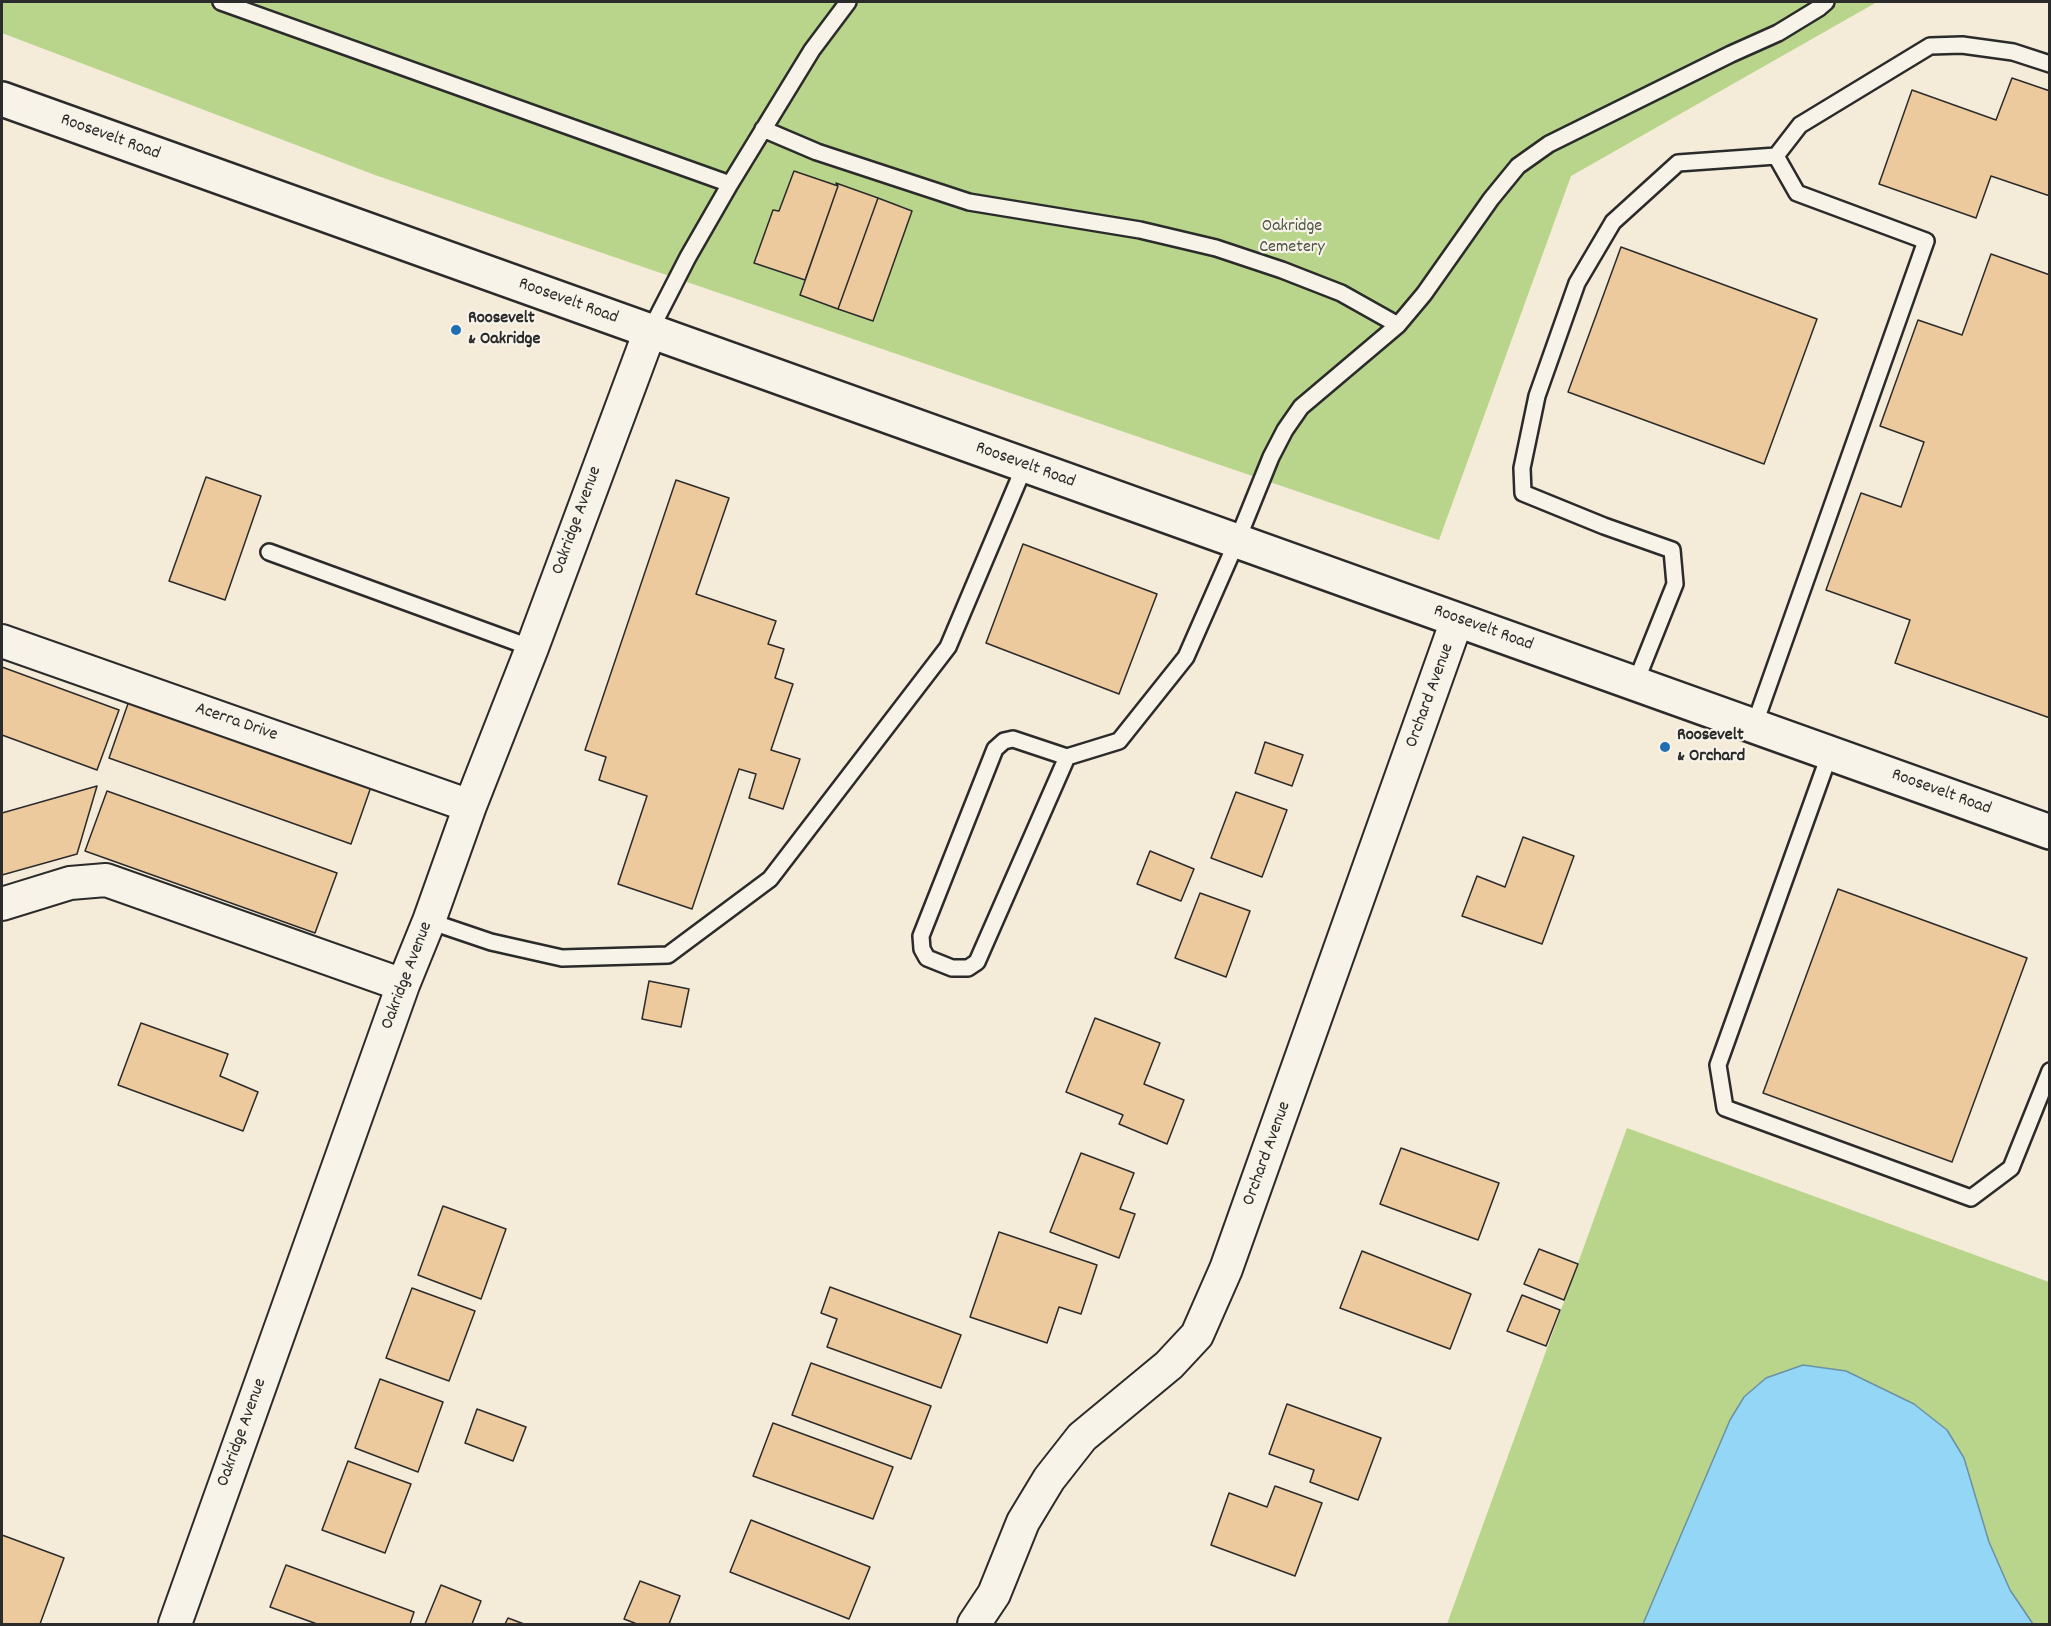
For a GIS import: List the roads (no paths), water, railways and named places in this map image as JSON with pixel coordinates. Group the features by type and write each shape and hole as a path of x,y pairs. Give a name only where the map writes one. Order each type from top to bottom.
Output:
{"main road":[{"name":"Roosevelt Road","path":"2,99 2049,832"}],"street":[{"name":"Oakridge Avenue","path":"176,1624 402,985 429,921 470,806 532,648 650,331"},
{"name":"Orchard Avenue","path":"974,1624 994,1594 1023,1522 1049,1479 1082,1437 1120,1403 1169,1365 1197,1335 1226,1269 1457,620"},
{"name":"Acerra Drive","path":"2,641 470,806"},
{"path":"2,904 70,883 106,880 402,985"}],"lane":[{"path":"221,2 730,184"},
{"path":"650,331 688,257 763,129 812,50 848,2"},
{"path":"1067,757 977,962 968,968 952,968 927,957 922,949 921,936 995,749 1004,741 1013,739 1067,757 1119,741 1186,657 1271,457 1285,430 1301,407 1398,325 1424,294 1491,199 1518,166 1549,144 1778,33 1826,2"},
{"path":"1635,684 1675,584 1672,550 1604,526 1523,493 1522,468 1537,396 1577,283 1612,222 1678,163 1776,156 1800,124 1930,46 1962,45 2013,51 2049,64"},
{"path":"763,129 817,152 969,202 1140,230 1216,248 1341,293 1398,325"},
{"path":"1755,726 1926,241 1797,193 1776,156"},
{"path":"429,921 491,942 562,958 668,955 770,879 948,647 1025,465"},
{"path":"269,552 532,648"},
{"path":"1830,753 1718,1065 1725,1108 1971,1197 2011,1168 2049,1071"}],"water":[{"path":"1803,1365 1846,1371 1914,1404 1947,1430 1964,1458 1989,1542 2010,1590 2033,1624 1643,1624 1730,1420 1744,1397 1766,1378"}],"place":[{"name":"Roosevelt & Oakridge","path":"456,330"},
{"name":"Roosevelt & Orchard","path":"1665,747"}],"park label":[{"name":"Oakridge Cemetery","path":"1292,238"}]}
